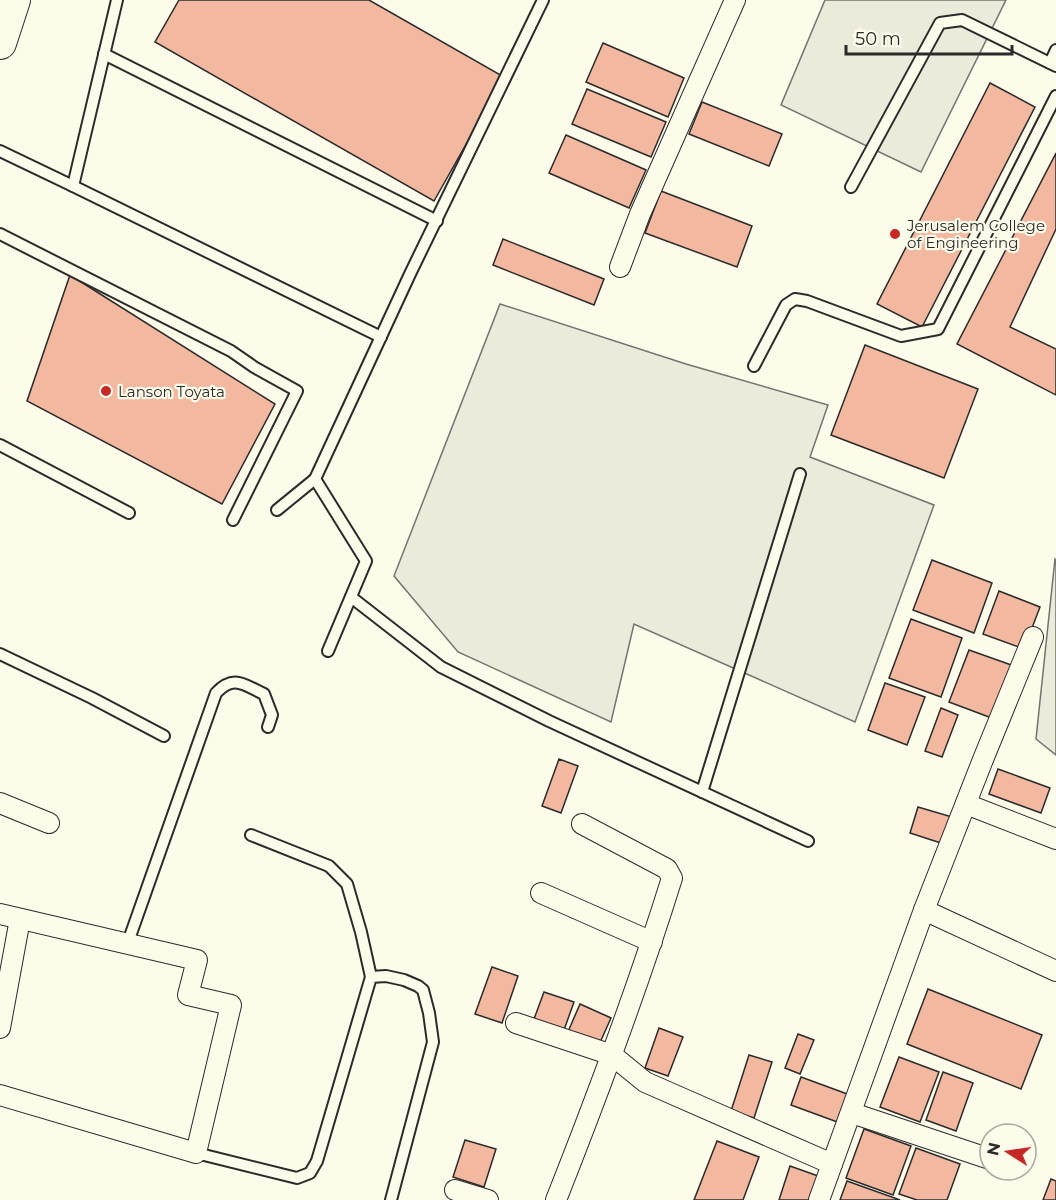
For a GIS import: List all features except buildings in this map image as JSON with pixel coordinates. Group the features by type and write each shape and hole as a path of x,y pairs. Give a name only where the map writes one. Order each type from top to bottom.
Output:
{"main road":[{"path":"0,43 14,0"}],"street":[{"path":"620,267 640,214 735,0"},
{"path":"819,1200 924,910 1034,637"},
{"path":"0,803 49,823"},
{"path":"966,804 1056,839"},
{"path":"556,1200 612,1055 672,878 667,869 582,824"},
{"path":"541,893 652,942"},
{"path":"924,910 1056,971"},
{"path":"0,914 196,960 188,995 231,1005 196,1153 0,1095"},
{"path":"0,1028 21,919"},
{"path":"516,1023 612,1055 645,1082 832,1164"},
{"path":"852,1113 978,1154"},
{"path":"455,1190 488,1200"}],"lane":[{"path":"74,186 117,0"},
{"path":"277,510 315,479 543,0"},
{"path":"851,187 940,23 962,20 1053,64 1056,50"},
{"path":"104,54 437,221"},
{"path":"754,366 786,305 795,299 807,301 901,336 938,329 1056,96"},
{"path":"0,151 381,337"},
{"path":"0,234 231,351 297,391 233,520"},
{"path":"0,445 129,513"},
{"path":"702,792 800,474"},
{"path":"315,479 366,561 328,651"},
{"path":"351,597 441,667 549,721 808,841"},
{"path":"0,654 164,736"},
{"path":"127,945 216,693 224,684 237,682 264,694 272,715 268,727"},
{"path":"196,1153 297,1178 310,1173 317,1161 371,977 347,884 329,866 252,835"},
{"path":"371,977 386,976 404,980 423,990 434,1042 391,1200"}],"shaded area":[{"path":"825,0 1006,0 921,172 781,105"},
{"path":"500,304 686,364 828,405 810,457 934,505 855,722 634,624 611,722 458,652 394,576"},
{"path":"1056,560 1056,755 1036,739"}],"place":[{"name":"Jerusalem College of Engineering","path":"895,234"},
{"name":"Lanson Toyata","path":"106,391"}]}
